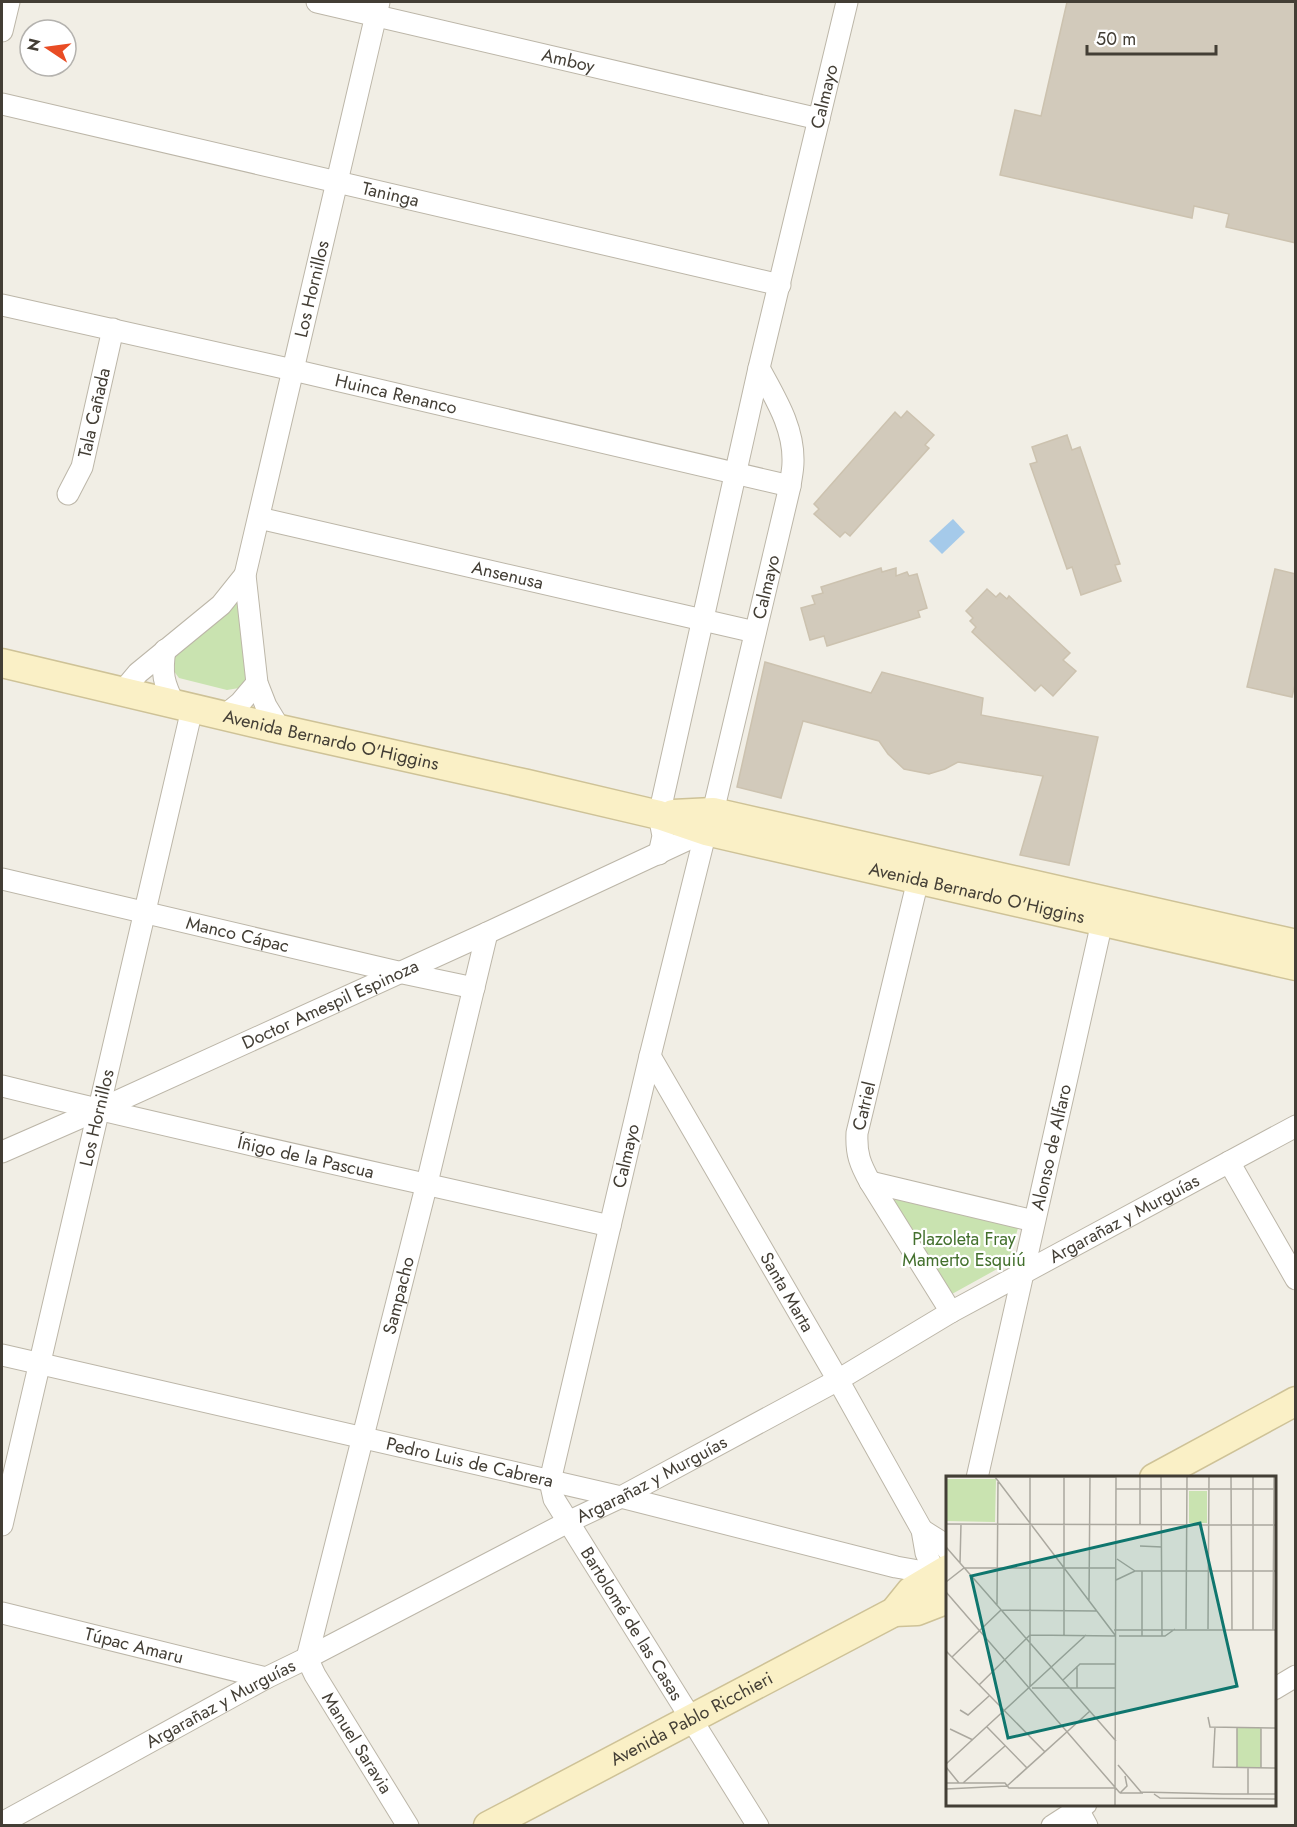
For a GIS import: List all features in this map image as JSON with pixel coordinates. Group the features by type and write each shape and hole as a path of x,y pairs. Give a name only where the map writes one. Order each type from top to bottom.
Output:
{"main road":[{"name":"Avenida Bernardo O'Higgins","path":"2,663 659,815 710,821 1296,944"},
{"name":"Avenida Bernardo O'Higgins","path":"710,821 918,880 1296,966"},
{"path":"1158,1476 1296,1401"},
{"name":"Avenida Pablo Ricchieri","path":"488,1826 689,1718 894,1612 911,1591 945,1573"}],"street":[{"path":"2,31 9,2"},
{"name":"Amboy","path":"317,2 378,8 819,119"},
{"name":"Calmayo","path":"659,815 759,368 847,2"},
{"name":"Los Hornillos","path":"280,729 266,706 257,682 245,575 378,8"},
{"name":"Taninga","path":"2,104 780,285"},
{"name":"Huinca Renanco","path":"2,305 790,486"},
{"name":"Tala Cañada","path":"69,494 82,467 113,329"},
{"name":"Calmayo","path":"550,1481 650,1056 710,821 790,486 793,463 792,445 786,419 759,368"},
{"name":"Ansenusa","path":"259,518 755,632"},
{"name":"Los Hornillos","path":"122,692 138,673 221,605 245,575"},
{"path":"165,650 162,668 164,683 183,706"},
{"path":"224,716 240,703 257,682"},
{"name":"Los Hornillos","path":"2,1525 144,913 183,706"},
{"path":"659,815 663,836 659,854"},
{"name":"Doctor Amespil Espinoza","path":"2,1152 659,854 710,821"},
{"name":"Manco Cápac","path":"2,879 474,988"},
{"name":"Catriel","path":"918,880 857,1133 856,1150 860,1164 870,1182 951,1312"},
{"name":"Alonso de Alfaro","path":"976,1476 1102,922"},
{"name":"Sampacho","path":"308,1658 487,933"},
{"name":"Santa Marta","path":"650,1056 838,1380 922,1530 926,1553 945,1573"},
{"name":"Íñigo de la Pascua","path":"2,1086 98,1110 610,1226"},
{"name":"Argarañaz y Murguías","path":"2,1822 266,1678 568,1521 621,1497 838,1380 951,1312 1296,1126"},
{"path":"1229,1162 1296,1279"},
{"path":"870,1182 1034,1221"},
{"name":"Pedro Luis de Cabrera","path":"2,1355 621,1497 896,1567 945,1573"},
{"name":"Bartolomé de las Casas","path":"550,1481 554,1499 758,1826"},
{"name":"Túpac Amaru","path":"2,1613 266,1678"},
{"name":"Manuel Saravia","path":"308,1658 315,1675 408,1826"},
{"path":"1276,1688 1296,1676"},
{"path":"1052,1826 1082,1811"}],"green space":[{"path":"238,592 249,680 239,688 227,690 179,678 173,670 173,661 177,652"},
{"name":"Plazoleta Fray Mamerto Esquiú","path":"895,1199 1018,1228 1008,1263 952,1294 892,1202"}],"water":[{"path":"953,519 965,532 942,554 929,541"}],"building":[{"path":"1067,2 1296,2 1296,243 1226,227 1229,214 1194,206 1192,218 1000,175 1015,110 1041,116"},
{"path":"907,411 934,435 925,445 929,448 850,536 845,532 840,537 814,514 819,509 814,504 895,412 901,418"},
{"path":"1067,435 1072,450 1080,447 1120,564 1115,565 1121,581 1081,595 1072,567 1067,569 1030,464 1037,462 1032,447"},
{"path":"881,568 882,572 896,568 896,576 907,572 909,576 917,574 927,608 918,611 920,617 827,646 824,636 810,640 801,608 815,604 812,596 823,593 821,587"},
{"path":"1275,569 1296,574 1296,680 1292,697 1247,687"},
{"path":"987,589 996,597 1000,593 1007,599 1009,596 1070,653 1063,660 1076,671 1053,696 1041,685 1035,691 972,632 976,627 970,621 973,618 966,611"},
{"path":"765,662 871,693 882,672 983,698 981,715 1098,737 1069,865 1020,855 1043,776 958,762 929,774 904,769 888,754 879,741 803,721 781,798 737,787"}]}
